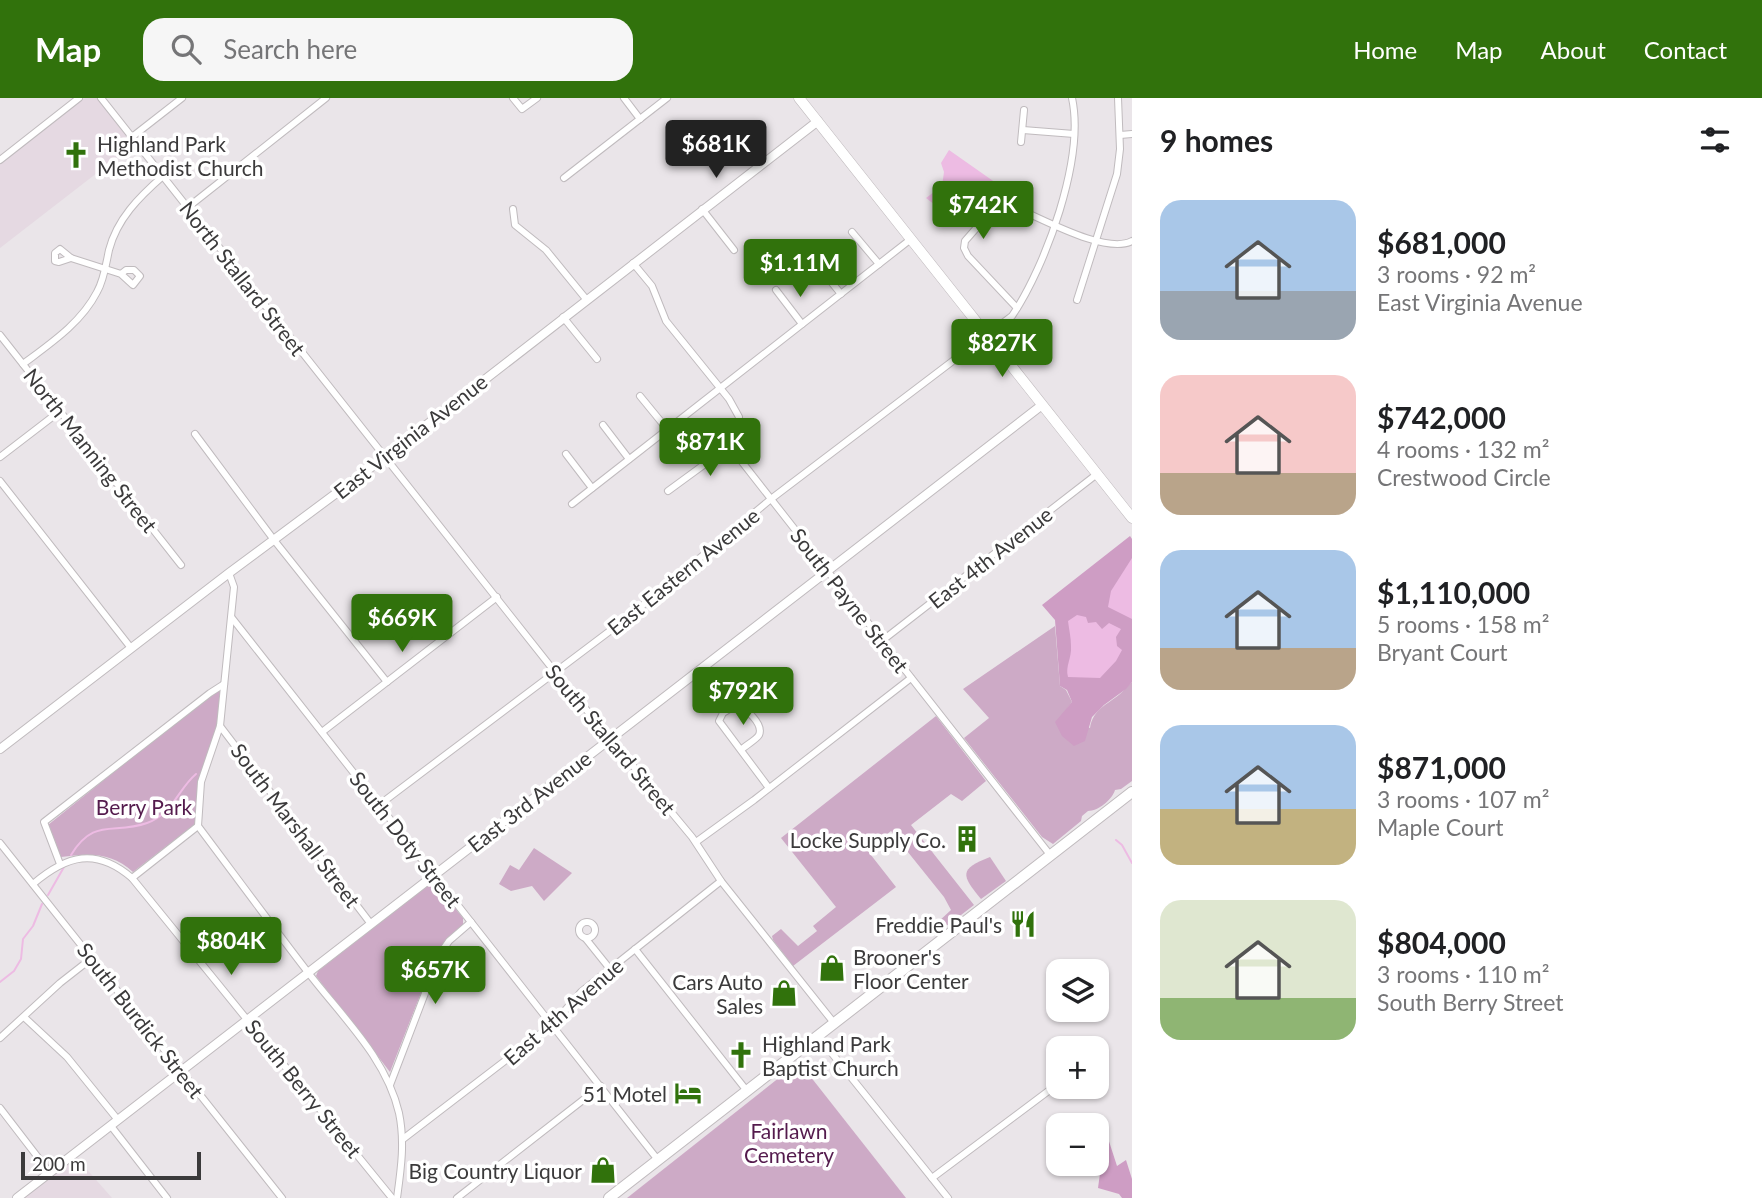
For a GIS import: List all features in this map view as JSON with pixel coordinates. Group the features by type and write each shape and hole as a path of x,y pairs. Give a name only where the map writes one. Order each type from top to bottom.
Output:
{"main road":[{"path":"799,98 1132,518"},
{"path":"608,1198 1132,792"}],"street":[{"path":"0,160 79,98"},
{"name":"North Stallard Street","path":"101,98 385,457"},
{"path":"132,137 182,98"},
{"path":"187,208 326,98"},
{"path":"513,98 522,109 537,98"},
{"path":"624,98 640,118"},
{"path":"564,177 667,98"},
{"path":"1072,98 1074,134 1069,175 1054,224 1028,292 1017,309 968,256 964,248 965,241 993,209 1006,206 1014,207 1054,224 1098,240 1119,245 1132,241"},
{"path":"1077,300 1117,174 1120,135 1118,98"},
{"path":"1021,142 1024,110"},
{"name":"East Virginia Avenue","path":"0,749 385,457 818,121"},
{"path":"1023,130 1074,134"},
{"path":"1120,135 1132,134"},
{"path":"23,364 78,320 98,291 122,218 146,190 163,176"},
{"path":"513,209 515,225 546,250 586,299"},
{"path":"702,209 734,250"},
{"path":"852,232 879,264"},
{"path":"572,504 911,239"},
{"path":"71,258 121,274"},
{"name":"South Payne Street","path":"633,262 652,286 666,321 729,399 739,417 736,442 742,462 1051,856"},
{"path":"815,262 841,294"},
{"path":"776,290 802,324"},
{"name":"East Eastern Avenue","path":"379,805 631,615 771,499 1012,316 1017,309"},
{"path":"563,317 597,359"},
{"name":"North Manning Street","path":"0,335 181,565"},
{"path":"640,396 667,429"},
{"name":"East 3rd Avenue","path":"17,1198 1042,405"},
{"path":"0,457 60,411"},
{"path":"603,425 629,459"},
{"path":"195,434 274,540 387,682"},
{"path":"668,491 736,442"},
{"path":"566,454 592,488"},
{"name":"South Stallard Street","path":"385,457 555,672 696,842 721,881 834,1023"},
{"name":"East 4th Avenue","path":"883,640 1097,474"},
{"path":"0,481 131,648"},
{"path":"229,573 234,587 220,726 201,782 198,826 308,973 377,1059 390,1085 399,1113 403,1139 397,1198"},
{"path":"322,732 497,597"},
{"name":"South Doty Street","path":"232,618 658,1160"},
{"path":"696,842 911,678"},
{"path":"60,864 44,822 224,684"},
{"path":"741,750 759,735 760,731 748,712 741,705 736,705 718,718 741,750 769,788"},
{"name":"South Marshall Street","path":"220,726 371,924"},
{"path":"132,878 198,826"},
{"name":"South Burdick Street","path":"0,843 282,1198"},
{"name":"South Berry Street","path":"33,884 60,864 74,859 90,857 120,867 248,1018 392,1198"},
{"name":"East 4th Avenue","path":"403,1139 553,1024 581,992 721,881"},
{"path":"390,1085 440,954 449,940 471,922"},
{"path":"586,939 610,969"},
{"path":"635,949 747,1091"},
{"path":"0,1038 92,958"},
{"path":"24,1017 67,1057 167,1198"},
{"path":"818,1036 947,1198"},
{"path":"457,1198 601,1086"},
{"path":"932,1178 1046,1093"},
{"path":"0,1108 50,1173"}],"shaded area":[{"name":"Highland Park Methodist Church","path":"85,98 97,98 133,145 0,248 0,164"},
{"path":"949,150 996,183 952,218 926,198 942,186 944,172 941,163"},
{"path":"1130,536 1132,682 1092,717 1085,741 1074,746 1062,736 1055,722 1072,702 1067,690 1060,686 1055,620 1042,605"},
{"path":"1132,558 1132,619 1108,607 1111,591"},
{"path":"1077,615 1086,617 1088,623 1096,622 1102,629 1109,623 1121,629 1116,637 1117,646 1122,650 1100,678 1068,677 1071,640 1068,621"},
{"path":"1109,1141 1117,1166 1126,1160 1132,1179 1132,1198 1122,1198 1119,1194 1098,1188 1100,1176 1109,1176"},
{"path":"76,1157 112,1198 23,1198"}],"green space":[{"path":"1055,626 1060,686 1066,690 1072,702 1061,717 1090,728 1097,712 1132,682 1132,781 1115,790 1111,798 1100,807 1088,811 1081,821 1053,844 1042,837 964,738 989,718 963,689"},
{"name":"Berry Park","path":"223,688 218,725 198,783 195,824 133,872 108,857 61,857 48,825 211,694"},
{"path":"936,716 986,781 962,801 951,794 911,825 974,905 948,925 941,926 938,922 951,910 944,897 891,831 867,850 896,887 793,966 772,936 781,929 798,946 817,931 813,926 836,907 781,838"},
{"path":"534,848 572,873 544,901 532,886 511,891 499,884 510,865 519,870"},
{"path":"990,857 1006,881 981,899 966,874 973,865"},
{"path":"433,881 463,918 463,925 447,938 437,952 390,1072 316,976 318,971"},
{"name":"Fairlawn Cemetery","path":"799,1062 906,1198 627,1198"}],"waterway":[{"path":"71,855 79,843 96,831 135,826 156,819 196,774"},
{"path":"1116,840 1132,863"},
{"path":"48,895 64,867"},
{"path":"0,982 14,971 21,959 23,939 33,926 42,904"}],"place":[{"name":"Highland Park Methodist Church","path":"76,155"},
{"name":"Locke Supply Co.","path":"967,839"},
{"name":"Freddie Paul's","path":"1023,924"},
{"name":"Brooner's Floor Center","path":"832,968"},
{"name":"Cars Auto Sales","path":"784,993"},
{"name":"Highland Park Baptist Church","path":"741,1055"},
{"name":"51 Motel","path":"688,1093"},
{"name":"Big Country Liquor","path":"603,1170"}]}
